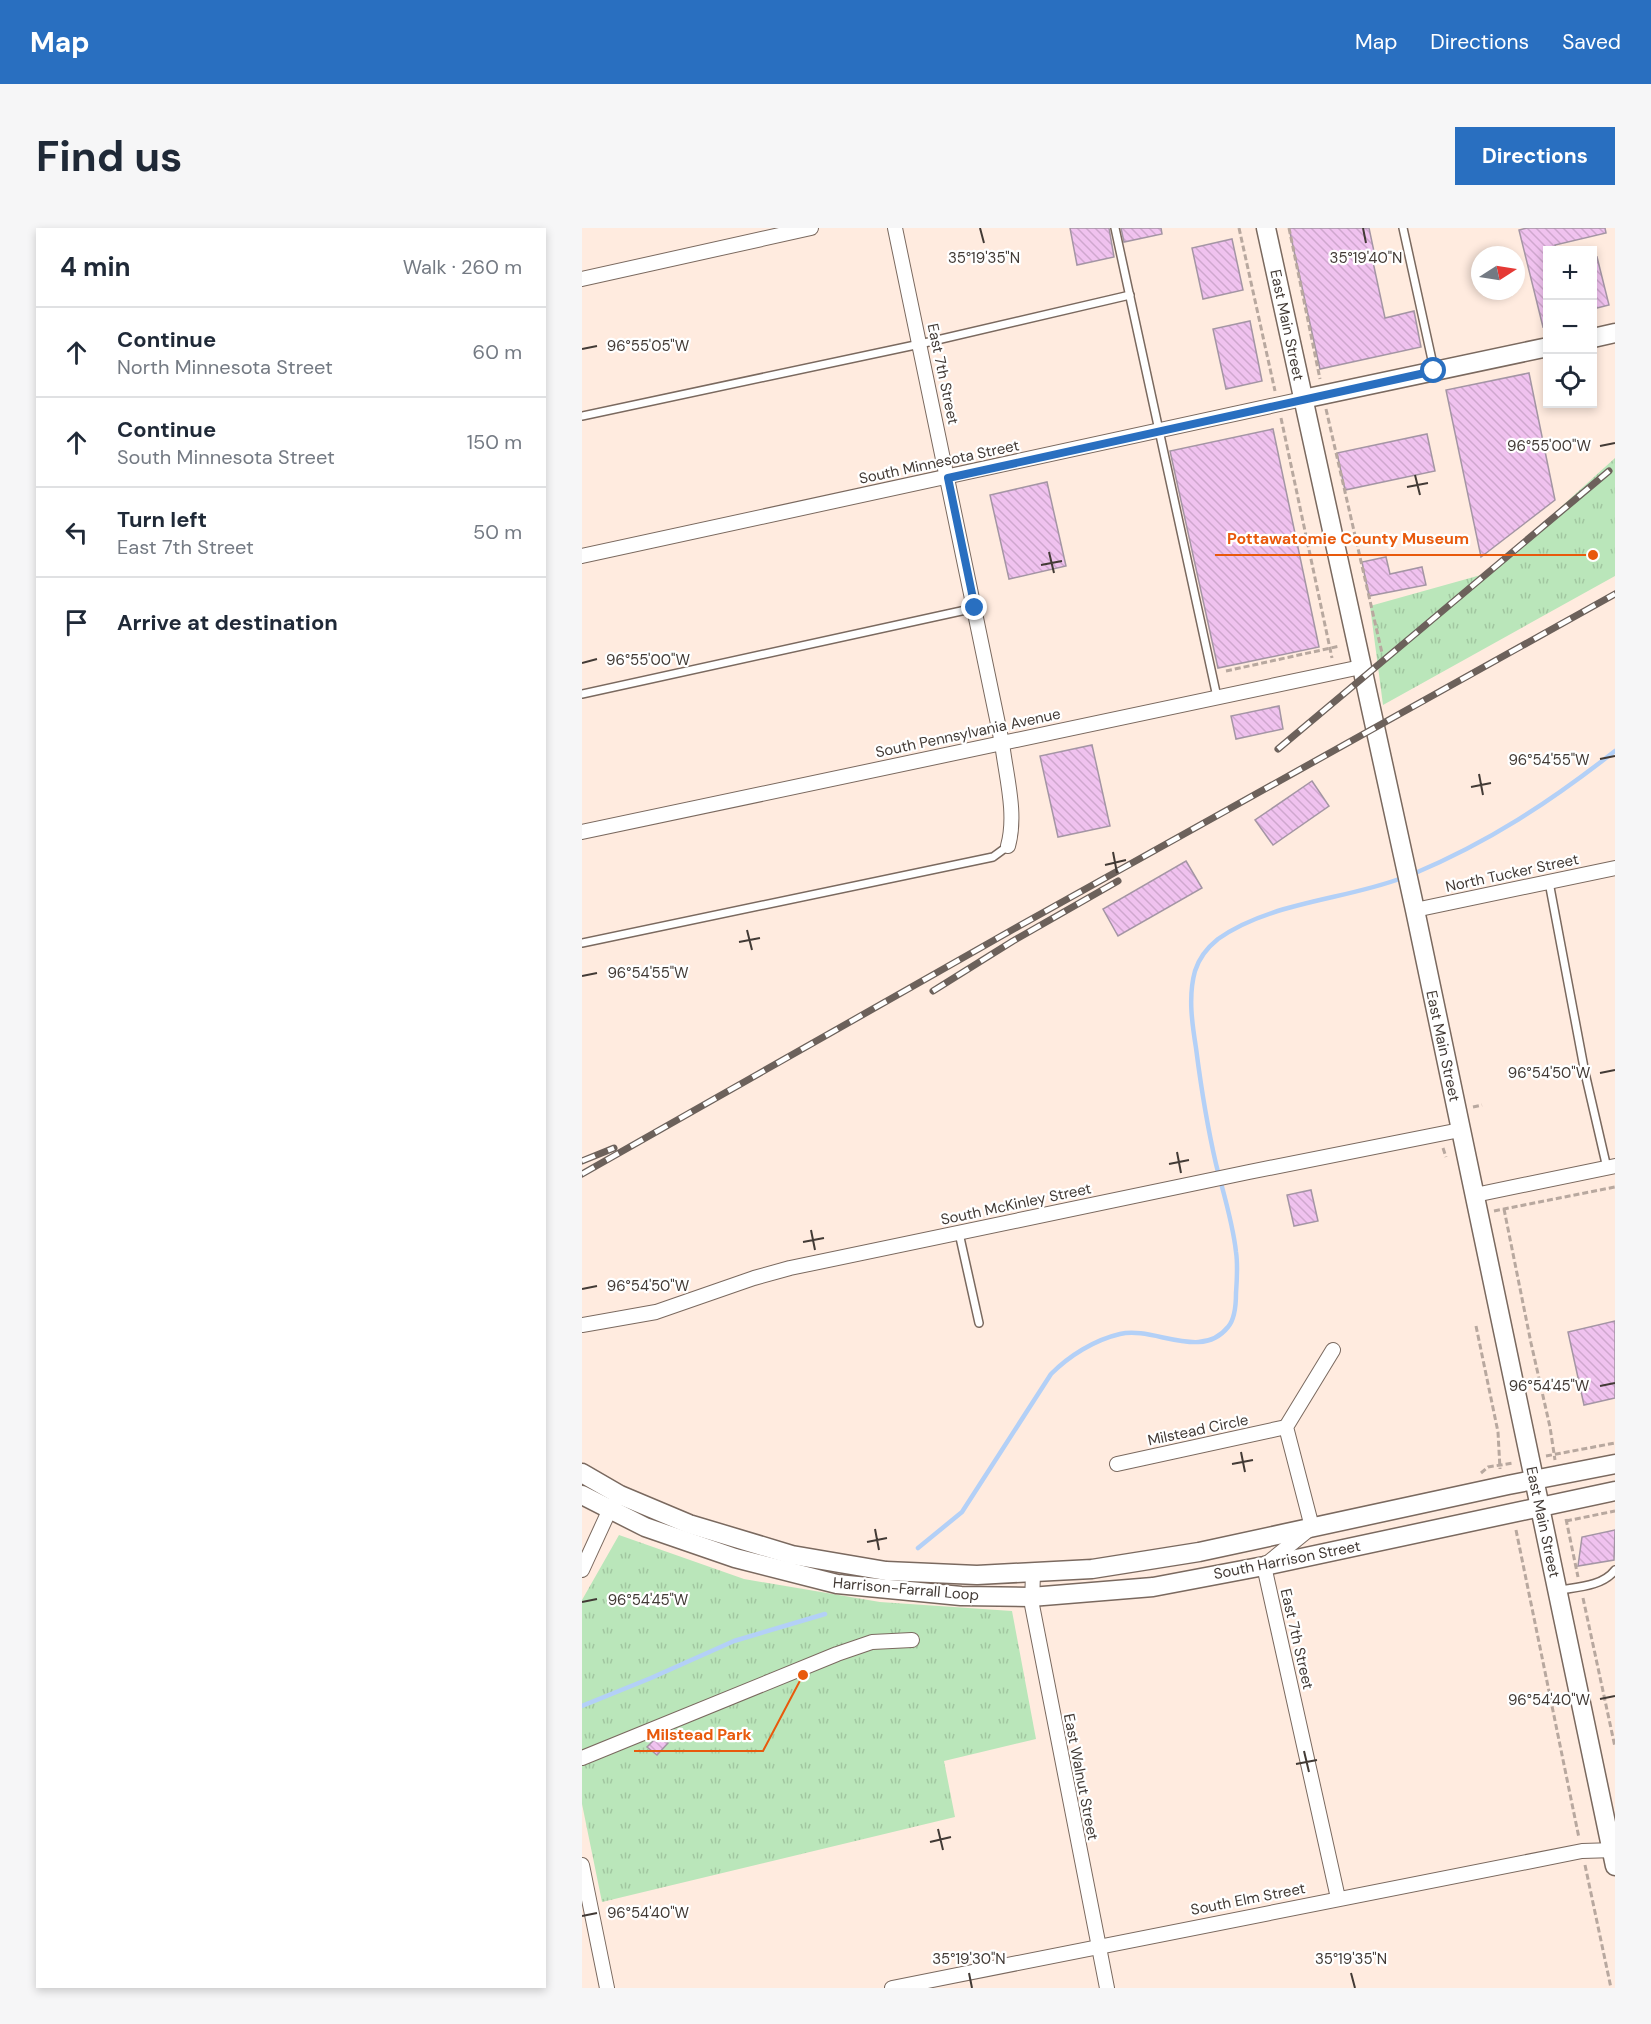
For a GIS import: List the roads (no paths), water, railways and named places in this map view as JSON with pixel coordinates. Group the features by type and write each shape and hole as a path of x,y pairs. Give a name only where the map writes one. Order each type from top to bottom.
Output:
{"main road":[{"name":"East Main Street","path":"1266,228 1414,906 1614,1855"},
{"path":"1597,337 1615,333"},
{"path":"1303,399 1543,348"},
{"name":"South Harrison Street","path":"1033,1572 1102,1567 1199,1552 1615,1464"},
{"name":"Harrison-Farrall Loop","path":"582,1473 645,1527 735,1558 837,1584 961,1596 1031,1597"},
{"name":"South Harrison Street","path":"1031,1597 1153,1587 1264,1566 1615,1491"},
{"name":"Harrison-Farrall Loop","path":"582,1495 615,1502 792,1555 886,1571 977,1575 1033,1572"}],"street":[{"path":"582,279 811,228"},
{"name":"East 7th Street","path":"895,228 1002,743 1011,811 1008,846"},
{"name":"South Minnesota Street","path":"582,556 1303,399"},
{"name":"South Pennsylvania Avenue","path":"582,832 1361,667"},
{"name":"North Tucker Street","path":"1414,906 1615,868"},
{"name":"South McKinley Street","path":"582,1325 656,1312 790,1268 1460,1130"},
{"path":"1475,1195 1611,1167"},
{"path":"1264,1566 1312,1527 1286,1427 1333,1350"},
{"name":"Milstead Circle","path":"1118,1464 1286,1427"},
{"path":"583,1566 615,1502"},
{"name":"East 7th Street","path":"1264,1566 1338,1898"},
{"name":"East Walnut Street","path":"1033,1572 1031,1597 1107,1988"},
{"path":"582,1758 837,1654 872,1642 912,1640"},
{"name":"South Elm Street","path":"892,1988 1582,1851 1614,1855"},
{"path":"582,1865 588,1924 607,1988"}],"lane":[{"path":"1115,228 1217,698"},
{"path":"1403,228 1434,371"},
{"path":"582,416 920,344 1130,295"},
{"path":"582,694 975,608"},
{"path":"582,943 993,857 1008,846"},
{"path":"1549,882 1585,1073 1611,1167"},
{"path":"960,1233 979,1323"},
{"path":"1558,1591 1595,1583 1615,1570"}],"waterway":[{"path":"1413,874 1441,862 1518,820 1615,751"},
{"path":"918,1548 962,1512 1051,1374 1074,1355 1101,1340 1120,1334 1147,1334 1191,1342 1217,1337 1228,1327 1235,1306 1237,1257 1210,1135 1193,1029 1192,990 1197,966 1204,953 1218,939 1261,917 1402,878"},
{"path":"582,1706 734,1641 825,1614"}],"railway":[{"path":"1278,749 1609,471"},
{"path":"582,1174 1019,926 1615,594"},
{"path":"933,991 1013,941 1118,881"},
{"path":"582,1161 614,1148"}],"place":[{"name":"Pottawatomie County Museum","path":"1593,555"},
{"name":"Milstead Park","path":"803,1675"}]}
